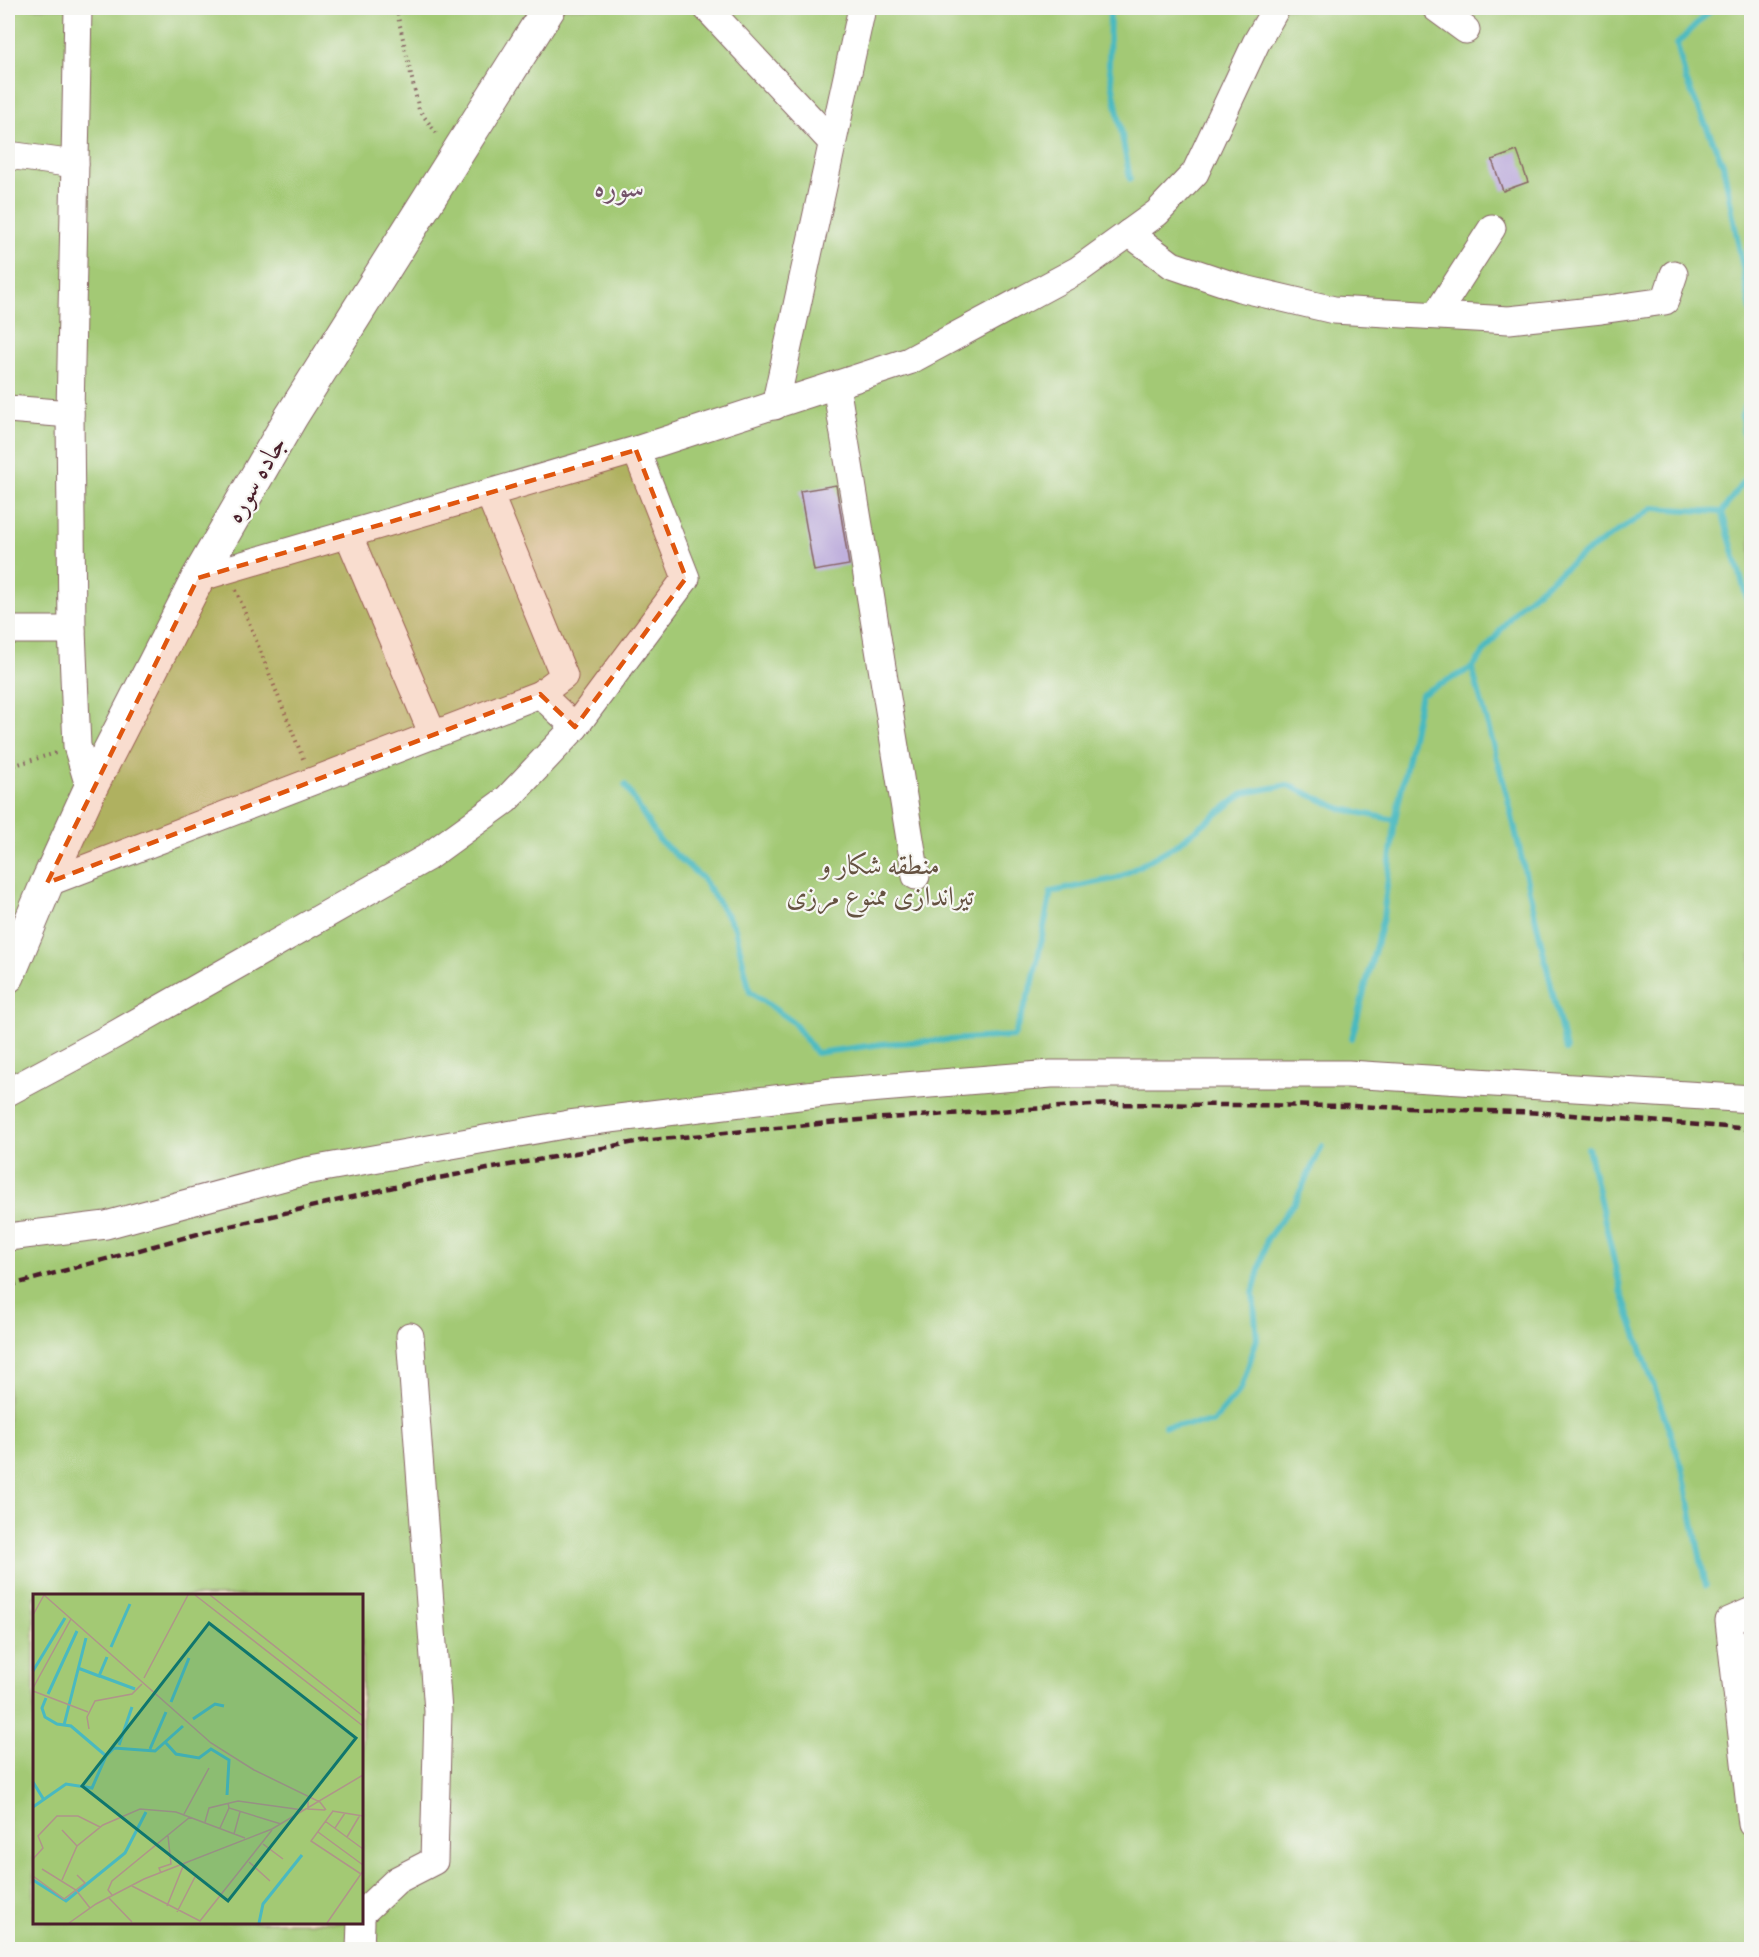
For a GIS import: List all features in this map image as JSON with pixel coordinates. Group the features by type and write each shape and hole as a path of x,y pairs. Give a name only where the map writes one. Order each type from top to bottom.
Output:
{"main road":[{"name":"جاده سوره","path":"8,976 90,789 213,573 291,417 455,157 542,11"}],"street":[{"path":"78,8 70,414 72,630 76,746 90,789"},
{"path":"707,8 831,141"},
{"path":"775,406 831,141 862,8"},
{"path":"213,573 636,450 909,361 1078,270 1157,213 1196,173 1256,43 1275,8"},
{"path":"1436,8 1466,30"},
{"path":"8,154 75,164"},
{"path":"1436,315 1492,228"},
{"path":"1129,233 1172,265 1240,288 1334,310 1509,320 1665,301 1674,274"},
{"path":"836,385 916,876"},
{"path":"8,409 70,414"},
{"path":"8,1092 426,858 506,800 575,727 686,578 636,450"},
{"path":"47,883 540,694 564,676 489,493"},
{"path":"348,534 433,735"},
{"path":"8,630 72,630"},
{"path":"540,694 575,727"},
{"path":"9,1236 106,1225 306,1171 569,1124 832,1092 1051,1074 1348,1074 1752,1099"},
{"path":"363,1911 397,1880 434,1861 438,1711 410,1336"},
{"path":"1752,1611 1729,1621 1752,1824"},
{"path":"360,1950 361,1924"}],"path":[{"path":"396,8 419,110 455,157"},
{"path":"213,573 312,781"},
{"path":"8,768 76,746"}],"highlighted area":[{"path":"636,450 686,578 575,727 540,694 47,883 198,578"}],"green space":[{"name":"منطقه شکار و تیراندازی ممنوع مرزی","path":"8,8 1751,8 1751,1949 8,1950"}],"building":[{"path":"1517,151 1528,182 1503,191 1492,160"},
{"path":"836,485 849,565 814,571 800,491"}],"waterway":[{"path":"1110,8 1109,65 1130,179"},
{"path":"1713,8 1677,44 1686,80 1723,164 1752,315"},
{"path":"1352,1038 1383,918 1395,820 1421,694 1472,668 1518,607 1579,557 1653,508 1722,512 1748,475 1742,415 1752,389"},
{"path":"1722,512 1752,616"},
{"path":"1472,668 1507,795 1566,1050"},
{"path":"625,785 659,840 702,878 735,928 750,992 793,1022 816,1053 882,1044 1014,1036 1033,982 1051,892 1118,878 1176,845 1244,793 1288,785 1342,809 1395,820"},
{"path":"1165,1426 1212,1423 1241,1389 1257,1339 1253,1293 1267,1239 1296,1200 1322,1146"},
{"path":"1588,1148 1621,1291 1682,1467 1706,1586"}],"railway":[{"path":"8,1286 205,1232 411,1183 641,1141 870,1119 1108,1104 1351,1106 1546,1113 1752,1129"}],"district":[{"name":"سوره","path":"619,187"}]}
